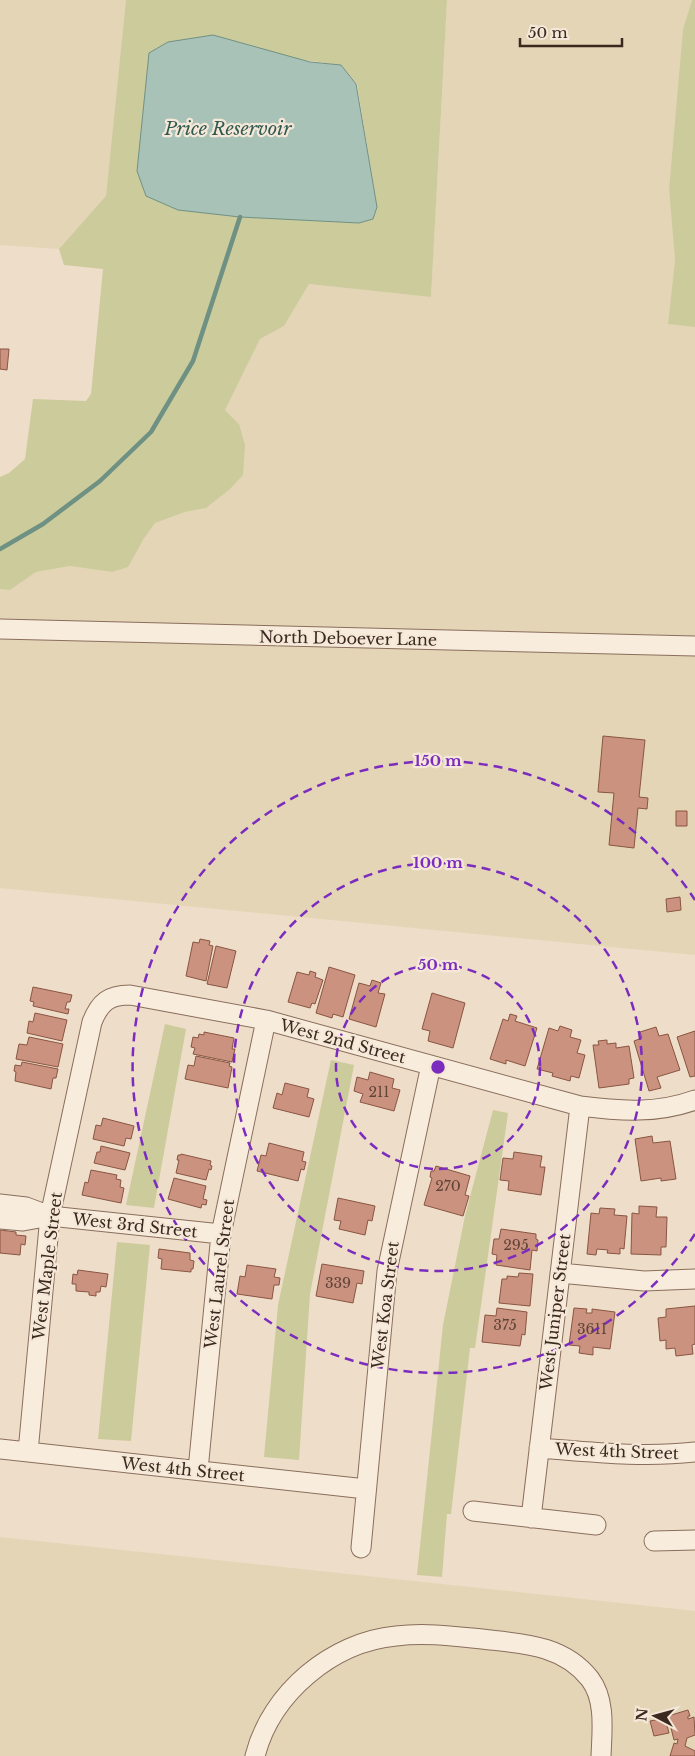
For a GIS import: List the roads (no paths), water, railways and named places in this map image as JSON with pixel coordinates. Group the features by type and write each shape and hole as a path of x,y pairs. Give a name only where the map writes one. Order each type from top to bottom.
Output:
{"street":[{"name":"North Deboever Lane","path":"0,629 695,646"},
{"name":"West 2nd Street","path":"107,1000 119,995 130,995 266,1020 580,1106 637,1111 666,1108 695,1100"},
{"name":"West Maple Street","path":"28,1452 50,1216 92,1022 98,1008 107,1000"},
{"name":"West Laurel Street","path":"198,1470 221,1234 266,1020"},
{"name":"West Koa Street","path":"361,1548 389,1262 431,1065"},
{"name":"West Juniper Street","path":"531,1518 580,1106"},
{"name":"West 3rd Street","path":"0,1204 26,1207 50,1216 221,1234"},
{"name":"West 3rd Street","path":"0,1219 23,1221 50,1216"},
{"path":"560,1274 644,1281 695,1279"},
{"name":"West 4th Street","path":"539,1448 610,1454 665,1455 695,1452"},
{"name":"West 4th Street","path":"0,1449 366,1489"},
{"path":"473,1511 596,1525"},
{"path":"654,1541 695,1540"},
{"path":"255,1756 258,1744 275,1710 296,1685 325,1662 351,1648 375,1640 396,1636 422,1635 472,1638 542,1647 560,1654 579,1666 591,1681 598,1698 603,1721 601,1756"}],"water":[{"name":"Price Reservoir","path":"213,35 310,62 341,65 356,84 377,207 373,219 359,223 240,217 178,210 146,196 137,171 149,53 168,42"}],"waterway":[{"path":"0,549 43,524 100,481 151,432 193,361 240,217"}]}
